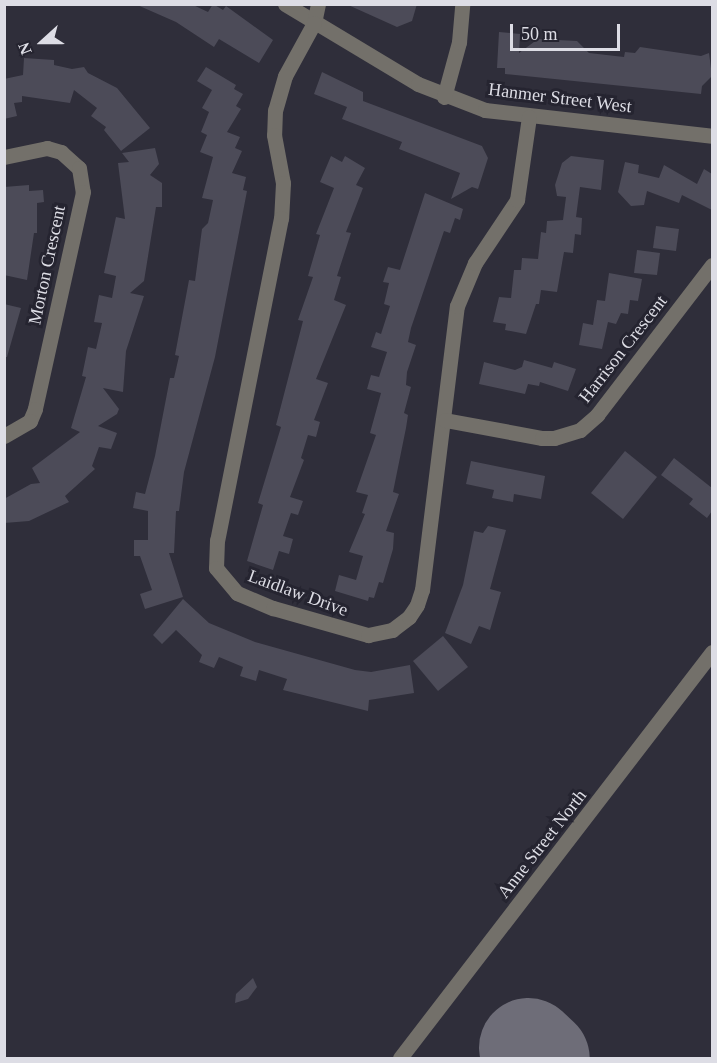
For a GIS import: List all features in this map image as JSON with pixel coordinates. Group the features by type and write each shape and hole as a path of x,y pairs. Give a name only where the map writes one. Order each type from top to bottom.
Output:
{"street":[{"name":"Hanmer Street West","path":"285,4 444,97 485,110 529,117 712,136"},
{"path":"314,22 318,4"},
{"path":"444,97 459,42 462,4"},
{"name":"Laidlaw Drive","path":"314,22 285,76 275,110 274,135 283,183 281,218 217,540 216,568 237,593 273,608 358,635 392,630 409,617 422,590 445,420 457,306 475,263 517,200 523,181 529,117"},
{"name":"Morton Crescent","path":"4,157 47,148 61,152 79,168 83,192 35,409 30,421 4,436"},
{"name":"Harrison Crescent","path":"445,420 542,438 554,438 580,430 597,415 712,265"},
{"name":"Anne Street North","path":"400,1059 712,651"}],"building":[{"path":"135,4 191,4 208,12 213,4 223,10 226,6 273,40 259,63 219,39 214,47 176,22"},
{"path":"346,4 417,4 412,21 397,27"},
{"path":"499,32 520,34 519,53 538,39 577,41 589,53 624,57 625,52 635,53 640,47 701,56 709,53 712,76 702,86 701,94 505,74 505,68 497,68"},
{"path":"24,58 54,60 54,65 72,69 84,67 88,73 117,88 150,128 121,151 104,130 106,127 91,116 97,108 74,90 70,103 22,96 22,102 14,103 17,116 4,119 4,79 23,75"},
{"path":"206,67 236,85 234,89 243,94 236,106 241,109 227,132 240,137 235,148 242,151 232,173 246,177 243,190 247,191 215,357 184,472 179,511 176,511 174,553 169,553 183,597 145,609 140,594 152,590 140,556 134,556 134,540 148,540 148,511 133,508 136,492 145,494 155,456 170,378 174,378 179,356 175,355 189,280 195,281 202,229 208,223 213,200 202,198 213,157 200,152 207,135 201,132 209,112 202,108 212,90 197,81"},
{"path":"322,72 363,92 363,101 482,146 488,158 478,189 472,187 451,199 460,173 399,149 402,142 342,119 347,107 314,94"},
{"path":"155,148 159,164 150,175 162,183 162,207 156,207 144,281 130,293 144,296 126,351 123,392 103,388 119,409 117,414 98,426 117,433 111,449 99,447 92,466 95,469 65,496 69,502 29,521 4,523 4,499 31,484 40,483 32,468 80,432 71,428 86,377 82,376 88,347 96,349 102,323 94,322 99,295 112,298 116,276 104,273 116,217 125,219 118,163 129,162 122,153"},
{"path":"331,156 342,162 345,156 365,168 356,185 363,188 346,232 351,233 337,276 341,277 334,300 346,305 316,379 328,383 314,420 320,422 316,437 308,435 301,458 304,460 290,497 303,501 298,515 291,513 283,536 293,539 289,554 279,551 273,570 247,561 263,505 258,503 281,427 276,425 303,321 298,320 313,277 308,276 320,235 316,234 334,188 320,182"},
{"path":"571,156 604,160 601,190 580,187 576,217 582,218 581,235 575,234 573,253 564,252 557,292 541,290 539,304 536,304 526,334 505,330 506,324 493,322 499,297 511,298 514,270 521,270 522,258 538,259 541,232 546,233 547,221 563,220 566,197 557,196 555,185 562,163"},
{"path":"625,162 639,165 638,173 659,178 664,165 697,184 704,169 712,174 712,210 682,195 679,203 647,191 644,205 631,206 618,192"},
{"path":"29,185 29,191 43,190 44,202 37,203 37,233 34,233 27,280 4,275 4,187"},
{"path":"425,193 463,209 460,220 455,218 450,233 444,231 411,328 408,342 416,345 407,372 406,385 411,387 404,413 408,415 393,492 399,494 386,531 394,533 393,549 383,583 379,582 374,598 369,597 368,601 335,591 339,575 356,580 363,556 349,552 365,514 362,513 368,495 356,492 376,435 370,433 381,393 367,389 371,375 379,377 387,352 371,347 376,332 381,334 390,306 384,304 389,283 383,282 388,267 400,270"},
{"path":"656,226 679,229 676,251 653,248"},
{"path":"637,250 660,253 657,275 634,273"},
{"path":"609,273 642,279 638,301 630,300 628,314 621,313 616,324 608,322 602,349 579,345 583,323 593,325 597,300 605,301"},
{"path":"4,304 21,308 7,357 4,357"},
{"path":"524,360 552,368 554,362 576,369 568,391 540,382 539,386 528,384 525,394 479,384 484,362 515,370 522,367"},
{"path":"625,451 657,477 623,519 591,493"},
{"path":"674,458 712,488 712,511 707,518 689,504 693,499 661,475"},
{"path":"471,461 545,476 541,499 514,494 513,502 492,498 494,490 466,484"},
{"path":"488,526 506,530 490,589 501,592 490,630 479,626 471,644 445,633 463,585 474,531 483,533"},
{"path":"183,599 209,623 255,642 355,670 371,672 410,665 414,693 369,700 368,711 283,690 287,679 259,670 256,681 240,676 243,667 219,657 214,668 199,662 202,655 176,630 162,644 153,635"},
{"path":"443,636 468,667 438,691 413,661"},
{"path":"253,978 257,987 248,999 235,1003 236,994"}],"runway":[{"path":"528,1047 540,1058"}]}
